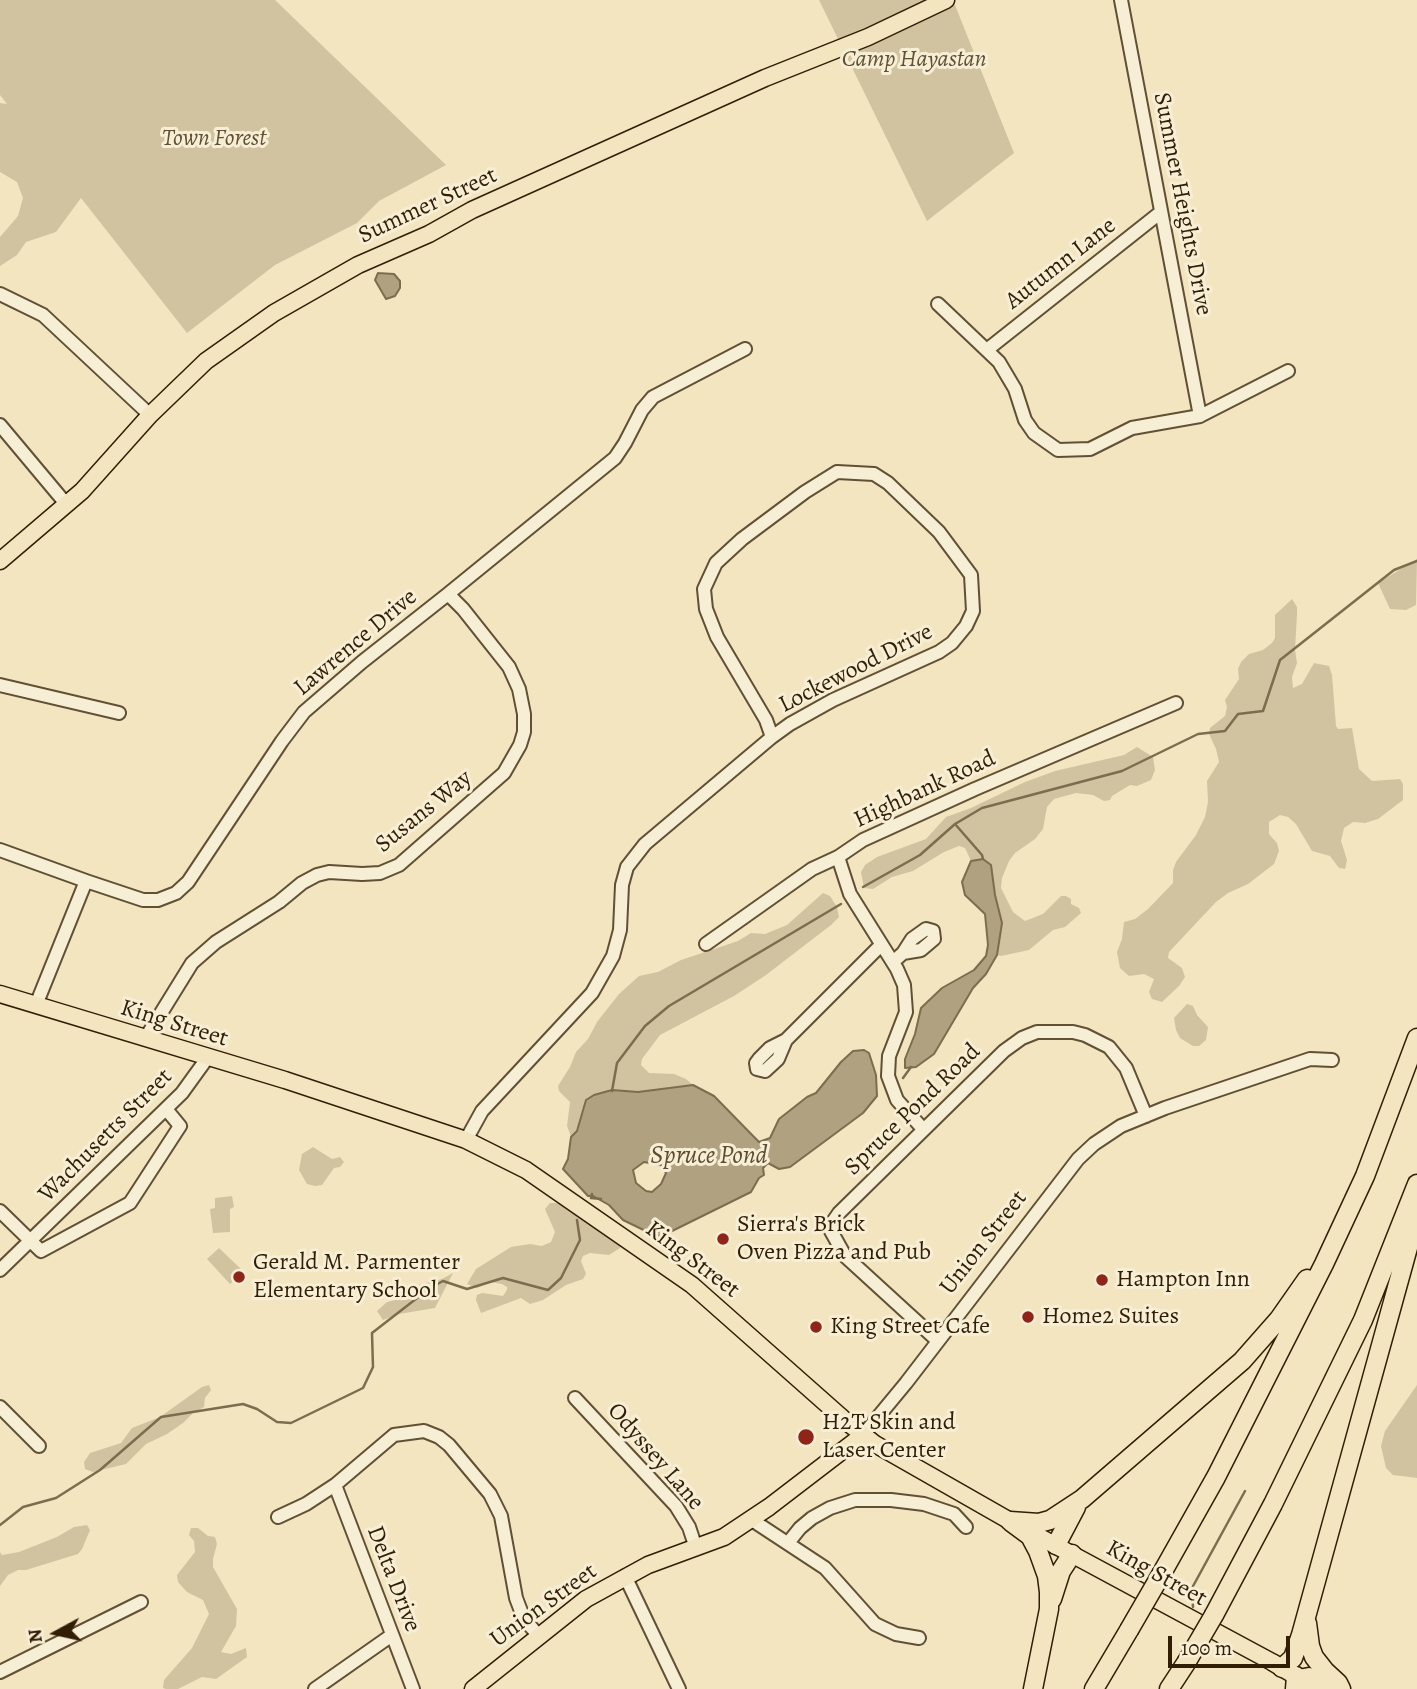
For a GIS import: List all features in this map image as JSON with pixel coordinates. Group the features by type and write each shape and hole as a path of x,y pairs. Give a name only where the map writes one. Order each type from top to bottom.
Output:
{"highway":[{"path":"1094,1689 1216,1478 1324,1264 1365,1176 1417,1038"},
{"path":"1010,1521 1039,1523 1050,1520 1082,1499 1242,1361 1279,1319 1314,1269 1365,1176"},
{"path":"1170,1689 1214,1615 1273,1504 1363,1320 1417,1184"},
{"path":"1297,1680 1293,1658 1307,1616 1417,1215"},
{"path":"1056,1545 1062,1530 1082,1499"},
{"path":"1010,1521 1030,1536 1038,1550 1047,1576 1049,1609"},
{"path":"1033,1689 1049,1609 1061,1571 1072,1554"},
{"path":"1307,1616 1314,1657 1338,1683 1338,1689"}],"main road":[{"name":"Summer Street","path":"0,561 67,505 150,415 206,361 274,313 358,265 429,234 472,210 632,136 868,37 946,0"},
{"name":"King Street","path":"0,993 285,1080 466,1140 526,1170 692,1285 863,1435 1010,1521 1297,1680 1309,1676 1338,1689"},
{"name":"Union Street","path":"473,1689 586,1599 648,1565 720,1539 752,1520 863,1435"}],"street":[{"name":"Summer Heights Drive","path":"1121,0 1200,416"},
{"name":"Autumn Lane","path":"988,349 1161,212"},
{"path":"0,294 43,315 150,415"},
{"path":"938,304 988,349 1009,376 1034,433 1058,450 1090,449 1132,428 1200,416 1288,372"},
{"name":"Lawrence Drive","path":"0,849 143,900 158,900 176,893 188,882 304,712 614,458 642,410 653,397 745,349"},
{"path":"0,425 67,505"},
{"name":"Lockewood Drive","path":"466,1140 482,1111 592,993 613,956 620,930 622,885 629,862 636,853 772,737 833,700 939,652 952,643 967,626 972,611 971,575 939,532 888,483 874,474 837,472 805,492 742,539 716,563 704,589 706,609 717,637 766,720 772,737"},
{"name":"Susans Way","path":"145,1039 192,963 216,942 279,902 302,883 317,876 329,872 380,873 399,865 504,773 520,745 524,732 519,689 509,667 449,594"},
{"path":"0,685 119,713"},
{"name":"Highbank Road","path":"706,944 819,864 838,857 863,840 942,803 1177,703"},
{"path":"838,857 846,887 904,985 904,1019 889,1056 888,1076 897,1100 923,1129"},
{"path":"36,1005 86,881"},
{"path":"786,1040 881,946"},
{"path":"892,962 903,953"},
{"name":"Spruce Pond Road","path":"937,1341 852,1264 840,1249 831,1227 839,1213 1004,1051 1030,1035 1045,1031 1073,1032 1109,1047 1126,1068 1146,1116"},
{"name":"Wachusetts Street","path":"0,1270 183,1093 208,1057"},
{"name":"Union Street","path":"863,1435 1078,1159 1105,1135 1146,1116 1310,1059 1332,1060"},
{"path":"0,1211 41,1251 130,1203 180,1126 166,1109"},
{"name":"Odyssey Lane","path":"575,1398 676,1506 696,1548"},
{"path":"0,1407 39,1446"},
{"path":"278,1517 306,1504 335,1485 387,1439 406,1432 424,1431 439,1437 449,1445 490,1494 502,1516 516,1598 524,1619 539,1636"},
{"name":"Delta Drive","path":"335,1485 413,1689"},
{"path":"788,1543 812,1518 842,1503 855,1500 891,1500 936,1507 954,1514 966,1527"},
{"path":"752,1520 825,1568 875,1624 896,1634 919,1638"},
{"path":"625,1576 679,1689"},
{"path":"0,1672 141,1602"},
{"path":"315,1689 392,1635"}],"green space":[{"name":"Town Forest","path":"0,0 275,0 446,165 379,201 357,223 275,265 187,333 81,198 56,232 26,242 17,255 0,266 0,237 18,216 23,198 17,182 0,172 0,103 7,104 0,95"},
{"name":"Camp Hayastan","path":"819,0 953,0 1014,153 927,221"},
{"path":"1417,559 1416,605 1406,610 1390,609 1378,583"},
{"path":"1292,599 1297,607 1297,663 1292,677 1293,688 1302,684 1314,663 1329,666 1336,726 1338,729 1352,728 1359,769 1372,781 1400,779 1403,784 1403,800 1378,819 1365,823 1353,822 1344,828 1341,841 1347,860 1345,869 1339,868 1330,856 1312,851 1296,824 1288,817 1280,815 1269,822 1269,834 1277,843 1279,851 1274,864 1248,884 1216,902 1169,952 1168,958 1182,968 1185,977 1162,1002 1152,999 1149,992 1154,979 1144,974 1129,976 1120,968 1117,952 1124,922 1135,919 1148,909 1173,883 1176,862 1196,835 1205,817 1208,802 1207,781 1219,762 1209,734 1210,728 1225,716 1225,700 1239,679 1238,669 1241,662 1249,654 1263,650 1272,643 1275,638 1275,615"},
{"path":"1137,747 1153,757 1155,770 1151,780 1137,786 1130,785 1110,800 1104,801 1093,795 1076,793 1054,799 1047,807 1043,829 1009,861 1001,888 1013,912 1025,921 1043,914 1061,896 1071,899 1071,904 1079,908 1081,913 1065,927 1053,930 1029,950 997,955 1002,923 991,865 979,859 971,861 965,848 959,846 944,852 913,871 892,877 873,889 864,888 861,872 865,865 877,857 926,839 946,817 1055,771 1124,755"},
{"path":"823,893 830,896 837,907 839,917 831,925 734,996 660,1035 642,1059 641,1065 649,1073 674,1074 693,1085 638,1092 612,1090 586,1100 577,1131 571,1137 567,1126 570,1102 559,1091 558,1086 576,1052 619,994 639,976 658,972 681,960 738,941 751,933 765,934 787,925"},
{"path":"1187,1004 1193,1006 1208,1027 1206,1040 1199,1046 1193,1046 1180,1038 1176,1030 1174,1018"},
{"path":"313,1147 332,1159 340,1157 344,1162 340,1167 334,1168 322,1185 315,1186 307,1184 299,1170 302,1154"},
{"path":"232,1196 234,1207 230,1209 230,1232 213,1233 210,1209 215,1208 215,1198"},
{"path":"550,1203 561,1203 621,1241 620,1248 609,1255 590,1253 583,1256 581,1261 586,1274 583,1279 566,1285 543,1300 530,1304 521,1298 481,1313 477,1295 482,1293 503,1296 507,1287 491,1282 477,1288 467,1284 476,1269 511,1247 530,1244 542,1246 551,1242 555,1232 545,1209"},
{"path":"219,1248 244,1272 230,1284 207,1259"},
{"path":"453,1273 435,1308 399,1314 383,1320 377,1311 387,1302 407,1297 418,1285 442,1279"},
{"path":"209,1385 211,1390 205,1398 204,1407 167,1434 146,1444 126,1464 93,1472 85,1469 84,1462 90,1453 121,1443 132,1428 160,1417 202,1387"},
{"path":"1417,1385 1417,1478 1393,1475 1386,1468 1381,1446 1385,1431"},
{"path":"87,1525 90,1530 78,1554 18,1570 8,1575 0,1586 0,1552 2,1555 19,1552 74,1527"},
{"path":"191,1528 198,1528 208,1536 215,1537 217,1544 213,1567 237,1609 236,1626 221,1652 231,1654 246,1648 247,1657 216,1679 202,1677 178,1689 166,1689 163,1688 164,1680 192,1648 209,1614 203,1600 187,1592 178,1582 177,1575 195,1552 194,1541 189,1535"}],"water":[{"path":"378,273 394,274 400,281 400,288 395,296 386,299 375,280"},
{"path":"983,859 991,865 1002,923 997,955 986,974 973,988 934,1054 916,1067 905,1068 905,1059 921,1008 942,988 974,970 986,956 988,945 985,914 965,895 962,882 971,861"},
{"name":"Spruce Pond","path":"864,1050 869,1053 876,1075 877,1096 863,1113 790,1167 779,1169 768,1163 763,1168 764,1175 759,1178 751,1192 664,1235 656,1236 623,1220 609,1205 588,1196 563,1169 568,1159 571,1137 577,1131 586,1100 594,1095 612,1090 638,1092 693,1085 714,1096 759,1142 770,1138 779,1119 816,1093 853,1051","holes":["644,1162 661,1165 666,1173 661,1184 652,1192 636,1183 633,1170"]}],"waterway":[{"path":"863,887 920,855 955,824 982,808 1122,771 1198,734 1225,731 1238,714 1263,711 1280,660 1394,570 1417,561"},
{"path":"955,824 983,859"},
{"path":"612,1091 617,1063 645,1026 669,1006 841,904"},
{"path":"903,1078 911,1067"},
{"path":"592,1194 591,1198 601,1199"},
{"path":"0,1525 23,1507 56,1498 100,1470 161,1417 243,1404 257,1409 277,1422 291,1423 363,1388 373,1367 372,1333 443,1281 467,1289 503,1278 548,1290 561,1278 580,1240 577,1220"},
{"path":"1193,1607 1192,1588 1245,1491"}],"place":[{"name":"Sierra's Brick Oven Pizza and Pub","path":"723,1239"},
{"name":"Gerald M. Parmenter Elementary School","path":"239,1277"},
{"name":"Hampton Inn","path":"1102,1280"},
{"name":"Home2 Suites","path":"1028,1317"},
{"name":"King Street Cafe","path":"816,1327"},
{"name":"H2T Skin and Laser Center","path":"806,1437"}]}
